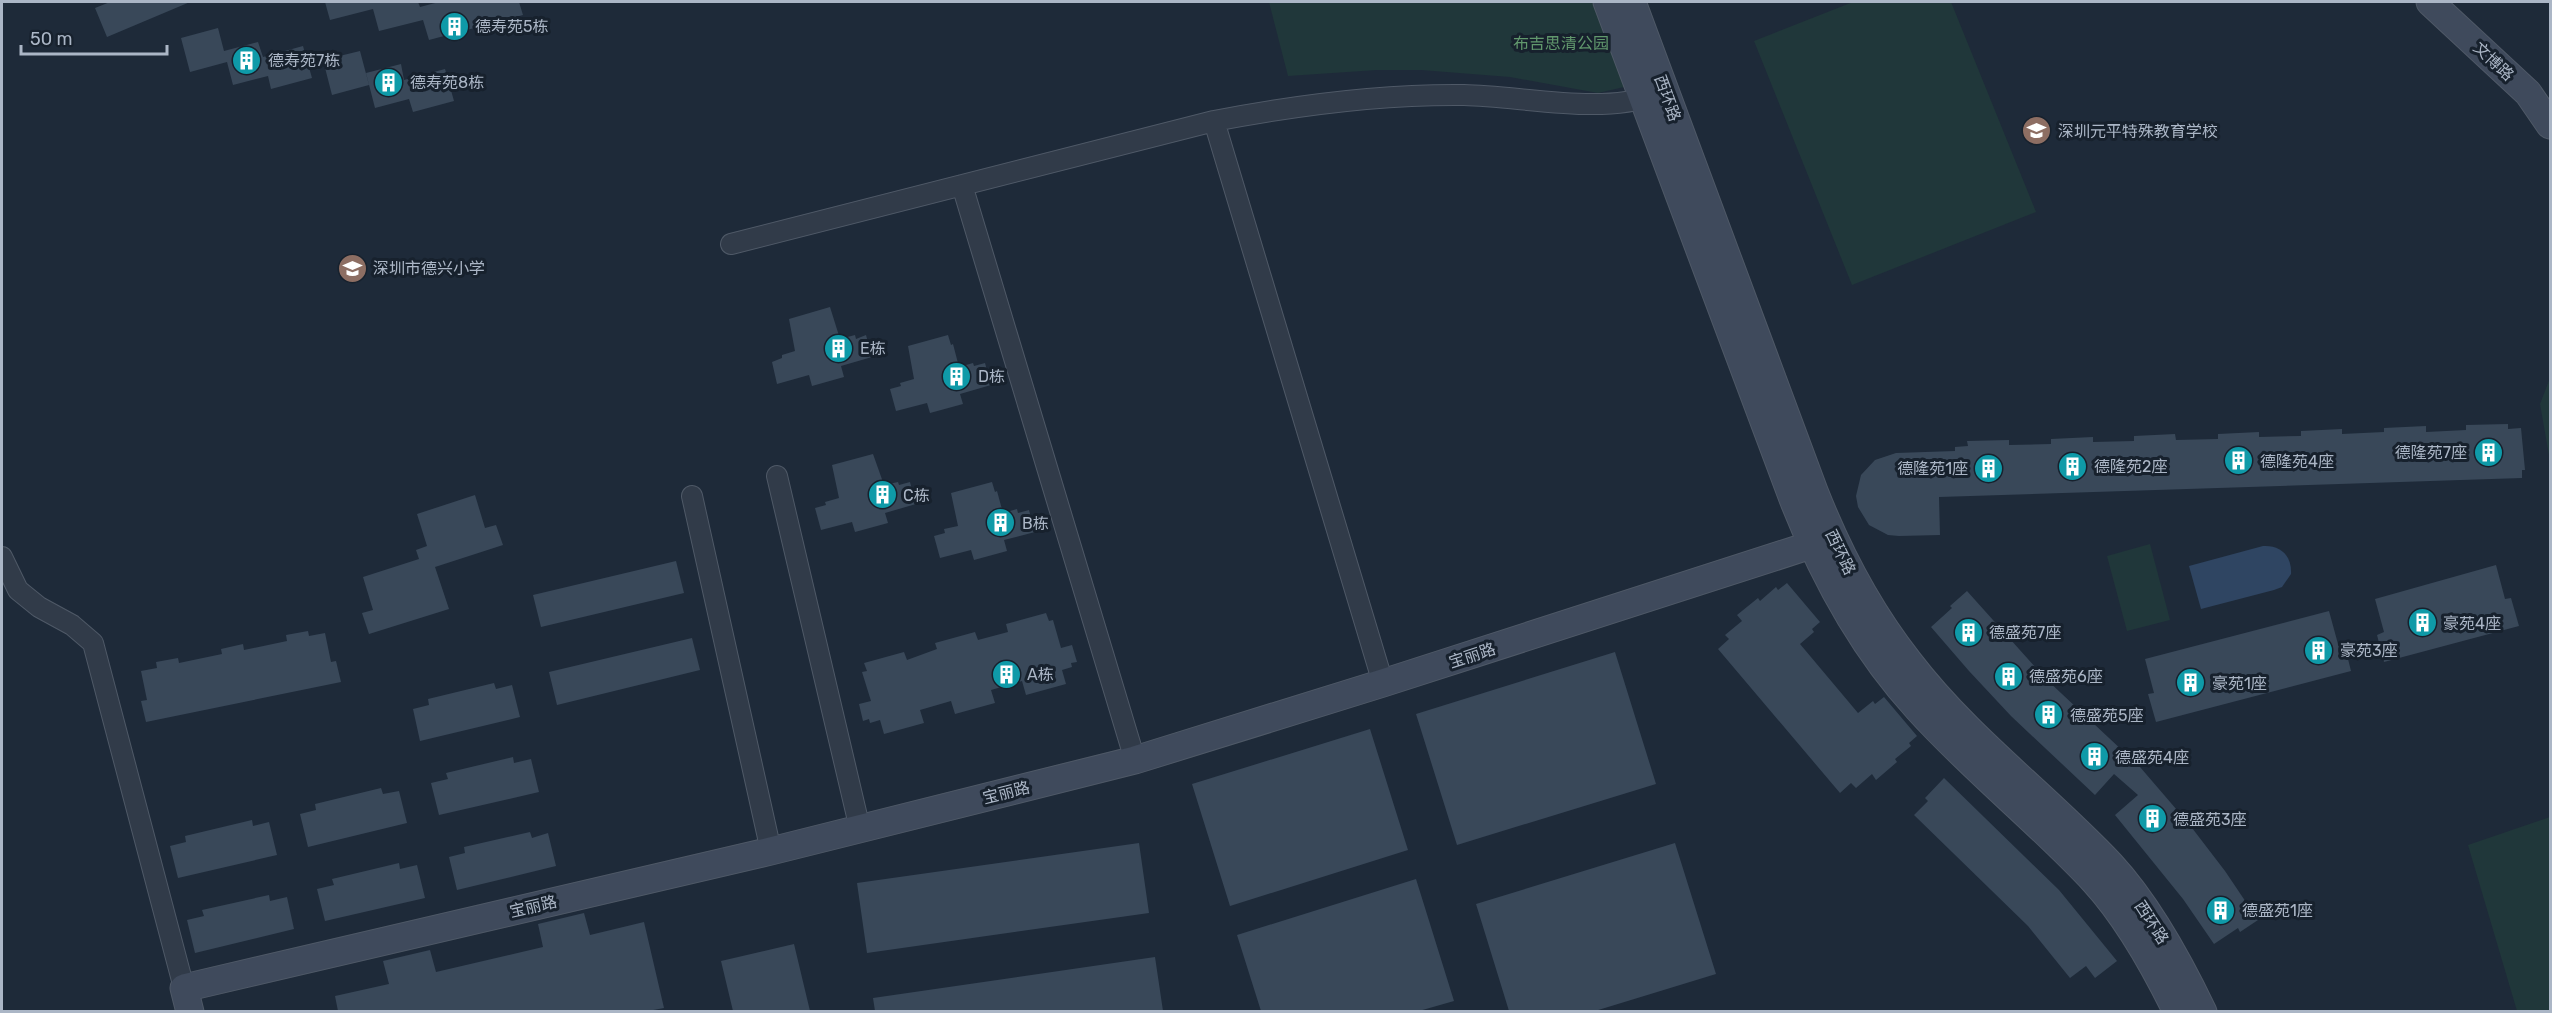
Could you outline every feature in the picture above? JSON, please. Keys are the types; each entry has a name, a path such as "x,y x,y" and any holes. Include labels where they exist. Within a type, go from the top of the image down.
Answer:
{"main road":[{"name":"西环路","path":"1607,2 1654,95 1824,545 1844,609 1890,676 1944,737 2095,882 2146,955 2177,1011"},
{"name":"西环路","path":"1632,2 1654,95"},
{"name":"文博路","path":"2430,2 2528,93 2550,125"},
{"name":"西环路","path":"1824,545 1934,692 1961,721 2113,867 2166,942 2203,1011"},
{"name":"宝丽路","path":"187,1000 771,850 1135,760 1824,545"}],"street":[{"path":"731,244 1214,121 1276,109 1401,96 1464,95 1590,105 1654,95"},
{"path":"1214,121 1383,683"},
{"path":"962,185 1135,760"},
{"path":"777,476 860,829"},
{"path":"692,496 771,850"},
{"path":"2,557 18,590 39,607 72,625 93,643 187,1000"}],"green space":[{"name":"布吉思清公园","path":"1269,2 1592,2 1624,87 1598,93 1510,77 1421,70 1377,70 1288,76"},
{"path":"1853,2 1951,2 2036,212 1852,285 1754,41"},
{"path":"2550,378 2550,461 2540,404"},
{"path":"2150,544 2170,620 2127,631 2107,556"},
{"path":"2550,817 2550,1011 2517,1011 2468,845"}],"water":[{"path":"2263,546 2275,547 2284,553 2290,562 2291,574 2282,587 2201,609 2189,566"}],"building":[{"path":"110,2 190,2 107,37 95,8"},
{"name":"德寿苑5栋","path":"325,2 418,2 420,7 439,2 519,2 523,15 429,40 423,20 379,31 373,9 330,20"},
{"name":"德寿苑7栋","path":"218,28 224,51 258,42 263,57 303,46 312,78 271,89 268,76 233,85 227,62 190,72 181,38"},
{"path":"360,51 369,85 332,95 323,60"},
{"name":"德寿苑8栋","path":"401,64 404,80 445,69 454,101 413,112 409,99 375,108 366,73"},
{"name":"E栋","path":"830,307 840,339 855,335 856,339 866,335 872,357 841,366 844,377 812,386 809,375 777,384 772,362 782,358 782,355 795,351 789,319"},
{"name":"D栋","path":"948,335 951,345 953,344 959,367 973,363 974,366 985,363 991,385 960,394 963,404 930,413 927,403 896,411 890,389 914,379 908,346"},
{"path":"2508,424 2508,429 2521,428 2525,470 2522,470 2522,478 1939,497 1940,535 1888,535 1869,525 1858,507 1856,496 1861,475 1875,460 1896,453 1955,451 1955,447 1968,446 1967,441 2009,440 2009,445 2051,444 2051,439 2093,437 2093,442 2134,441 2134,436 2175,434 2176,440 2218,439 2218,434 2259,432 2259,437 2301,436 2301,431 2342,429 2342,434 2384,432 2384,428 2426,426 2426,432 2466,430 2466,425"},
{"name":"C栋","path":"873,454 884,485 910,482 916,504 885,513 888,523 855,532 852,522 821,530 815,508 839,498 832,465"},
{"name":"B栋","path":"992,482 1003,513 1017,509 1018,513 1029,510 1035,532 1004,540 1007,551 974,560 971,550 940,558 934,536 945,533 944,529 958,526 951,493"},
{"path":"475,495 485,528 496,525 503,545 435,567 449,609 369,634 362,613 373,610 363,577 419,559 416,550 427,546 417,514"},
{"path":"676,561 684,593 541,627 533,595"},
{"path":"2496,565 2505,599 2511,598 2519,626 2384,662 2377,635 2384,632 2375,599"},
{"path":"1787,583 1820,622 1812,629 1814,632 1800,644 1858,713 1873,701 1875,704 1884,697 1917,736 1909,743 1911,746 1895,759 1897,762 1876,780 1872,774 1856,788 1851,783 1840,793 1718,649 1729,639 1725,635 1742,621 1737,615 1758,598 1760,601 1776,587 1778,590"},
{"path":"1967,591 2046,679 2140,767 2189,824 2225,871 2258,920 2240,932 2238,928 2214,944 2183,899 2115,815 2138,795 2114,774 2095,795 2011,716 1969,671 1931,627"},
{"path":"2329,611 2338,644 2344,643 2351,671 2156,722 2148,694 2154,693 2145,659"},
{"name":"A栋","path":"1046,613 1049,621 1053,620 1061,648 1072,645 1077,662 1071,663 1072,667 1062,670 1066,684 1026,695 1022,681 991,690 995,703 955,714 951,701 920,710 924,723 884,734 880,720 870,723 869,719 863,721 859,704 871,701 862,672 867,671 864,663 904,652 907,660 937,649 935,643 975,632 978,640 1008,632 1006,624"},
{"path":"308,631 309,636 325,633 331,662 336,661 341,682 146,722 141,701 147,700 141,671 157,668 156,662 178,658 179,663 222,654 221,649 243,644 244,650 287,641 286,635"},
{"path":"692,638 700,670 557,705 549,672"},
{"path":"1615,652 1656,784 1457,845 1416,714"},
{"path":"494,683 496,689 512,685 520,717 420,741 413,709 429,705 428,699"},
{"path":"1370,729 1408,850 1230,906 1192,784"},
{"path":"513,757 514,763 531,759 539,792 439,815 431,783 448,779 446,773"},
{"path":"1944,778 2059,890 2117,961 2095,978 2086,966 2070,978 2028,926 1914,815 1928,801 1925,798"},
{"path":"381,788 383,794 399,791 407,823 308,847 300,814 316,810 315,804"},
{"path":"252,820 253,826 269,822 277,855 178,878 170,846 186,842 185,836"},
{"path":"530,832 532,838 548,833 556,866 457,890 449,857 465,853 464,847"},
{"path":"1139,843 1149,913 867,953 857,883"},
{"path":"1675,843 1716,974 1595,1011 1509,1011 1476,904"},
{"path":"399,863 400,869 417,865 425,898 325,921 317,889 334,885 332,879"},
{"path":"1416,879 1454,1001 1419,1011 1261,1011 1237,935"},
{"path":"269,895 270,901 287,897 294,929 195,953 187,920 204,916 202,910"},
{"path":"584,913 590,935 644,922 664,1008 648,1011 338,1011 335,996 389,984 383,961 430,950 436,972 543,947 538,924"},
{"path":"794,944 810,1011 733,1011 721,961"},
{"path":"1155,957 1163,1011 875,1011 873,998"}],"place":[{"name":"德寿苑5栋","path":"454,26"},
{"name":"德寿苑7栋","path":"247,60"},
{"name":"德寿苑8栋","path":"389,82"},
{"name":"深圳元平特殊教育学校","path":"2037,131"},
{"name":"深圳市德兴小学","path":"352,268"},
{"name":"E栋","path":"839,348"},
{"name":"D栋","path":"957,376"},
{"name":"德隆苑7座","path":"2488,452"},
{"name":"德隆苑4座","path":"2239,461"},
{"name":"德隆苑2座","path":"2073,466"},
{"name":"德隆苑1座","path":"1989,468"},
{"name":"C栋","path":"882,495"},
{"name":"B栋","path":"1001,523"},
{"name":"豪苑4座","path":"2422,623"},
{"name":"德盛苑7座","path":"1968,632"},
{"name":"豪苑3座","path":"2319,650"},
{"name":"A栋","path":"1006,674"},
{"name":"德盛苑6座","path":"2008,676"},
{"name":"豪苑1座","path":"2191,683"},
{"name":"德盛苑5座","path":"2049,715"},
{"name":"德盛苑4座","path":"2094,757"},
{"name":"德盛苑3座","path":"2152,819"},
{"name":"德盛苑1座","path":"2221,910"}]}
